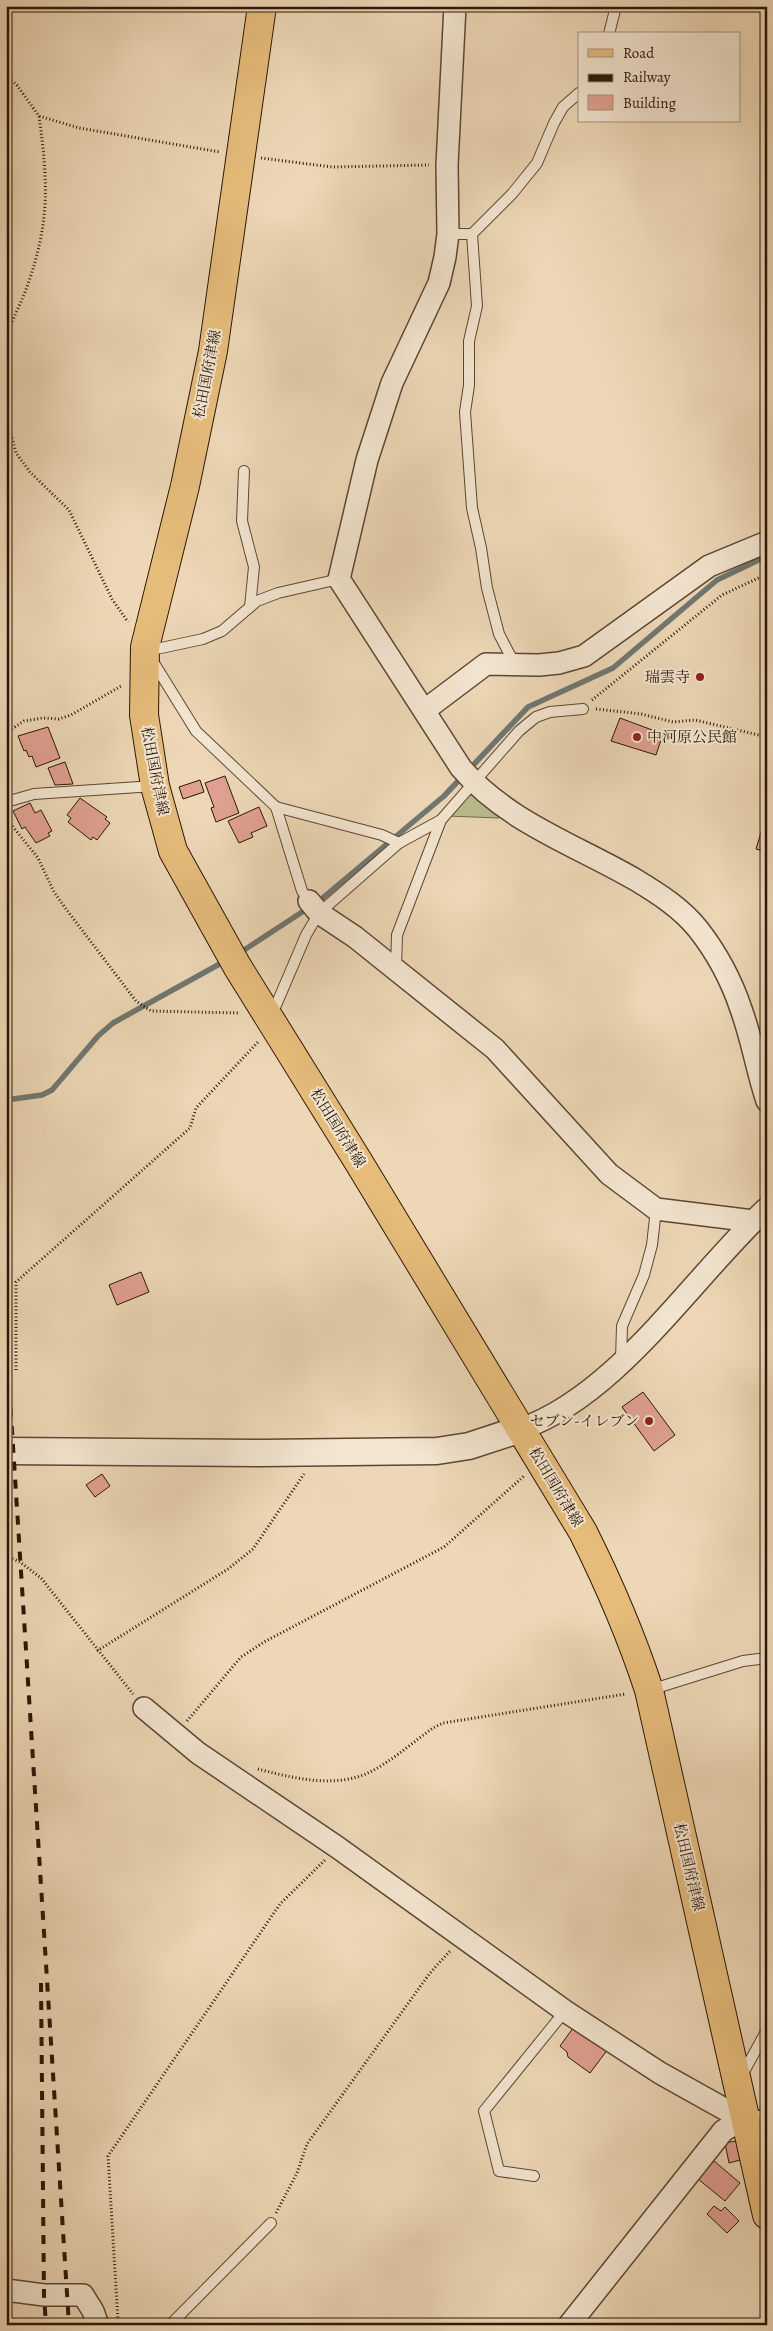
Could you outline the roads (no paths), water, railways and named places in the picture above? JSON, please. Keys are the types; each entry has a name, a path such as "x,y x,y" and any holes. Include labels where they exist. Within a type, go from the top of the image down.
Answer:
{"main road":[{"name":"松田国府津線","path":"262,6 243,155 213,351 185,486 145,657 144,715 155,786 173,851 233,958 583,1532 613,1592 649,1690 737,2083 757,2123 767,2215"}],"street":[{"path":"455,6 447,165 448,234 439,283 392,383 367,460 339,579 468,776 511,812 547,834 612,866 666,898 698,929 720,964 741,1009 767,1101"},
{"path":"425,710 486,664 559,663 584,656 709,566 767,542"},
{"path":"315,908 495,1049 609,1174 656,1209 760,1215"},
{"path":"6,1451 437,1452 469,1446 544,1421 583,1396 621,1363 760,1215"},
{"path":"144,1708 175,1735 337,1847 565,2011 660,2073 728,2111 757,2123"},
{"path":"569,2325 723,2131 730,2126 757,2123"},
{"path":"6,2290 44,2295 84,2295 98,2325"}],"lane":[{"path":"610,32 616,6"},
{"path":"448,234 472,234 512,194 538,163 554,123 563,107 578,94"},
{"path":"472,234 477,306 469,341 469,385 465,412 472,508 487,588 499,634 514,663"},
{"path":"244,471 241,492 242,521 254,567 250,607"},
{"path":"339,579 278,593 258,601 222,631 203,639 145,657 196,731 276,807 382,835 399,843"},
{"path":"396,970 397,935 441,820 468,776 536,717 550,712 582,709"},
{"path":"6,802 34,794 155,786"},
{"path":"276,807 302,891 315,908"},
{"path":"270,1019 315,908 399,843 441,820"},
{"path":"621,1363 622,1326 644,1275 652,1245 656,1209"},
{"path":"649,1690 743,1661 767,1658"},
{"path":"534,2176 499,2171 484,2111 565,2011"},
{"path":"737,2083 767,2030"},
{"path":"170,2325 271,2223"}],"waterway":[{"path":"238,954 319,901 444,796 528,707 613,668 717,580 767,556"},
{"path":"6,1100 42,1095 52,1090 98,1036 113,1023 225,961"}],"railway":[{"path":"6,1336 69,2325"},
{"path":"41,1983 44,2295 46,2325"}],"place":[{"name":"瑞雲寺","path":"700,677"},
{"name":"中河原公民館","path":"637,737"},
{"name":"セブン-イレブン","path":"649,1421"}]}
